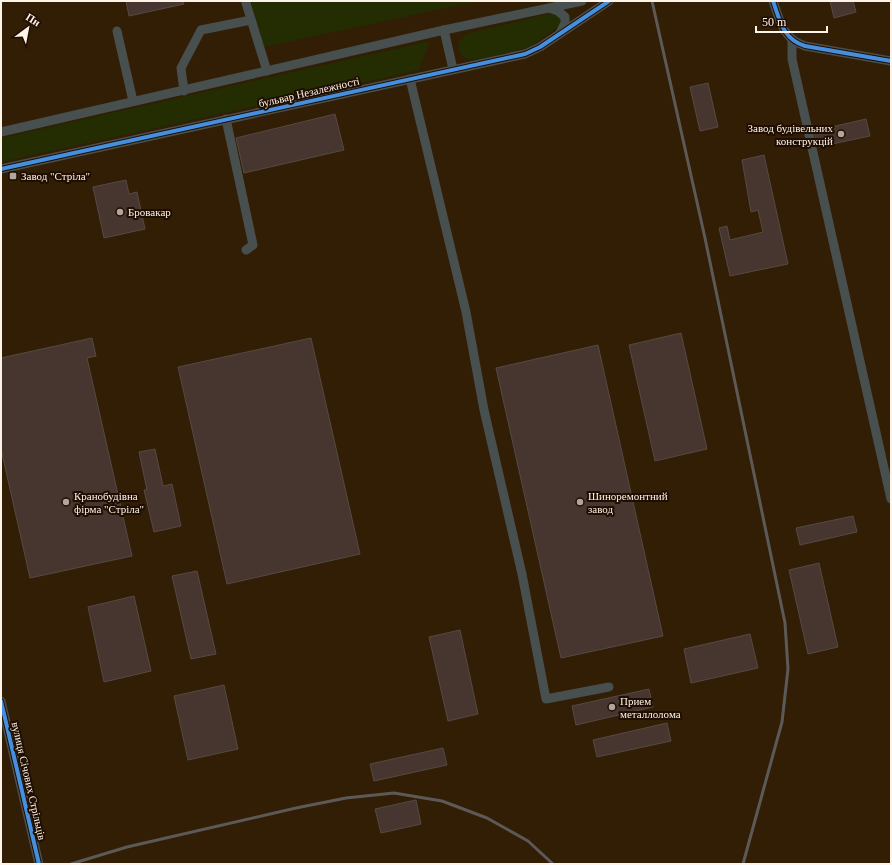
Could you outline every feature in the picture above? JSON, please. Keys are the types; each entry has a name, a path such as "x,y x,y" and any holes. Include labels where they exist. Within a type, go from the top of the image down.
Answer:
{"street":[{"path":"1,132 444,30 582,1"},
{"name":"бульвар Незалежності","path":"1,169 525,54 537,49 608,1"},
{"path":"773,1 780,24 792,40 805,46 891,61"},
{"path":"246,3 267,71"},
{"path":"549,8 558,11 565,18 565,23 559,34"},
{"path":"184,90 180,68 200,30 251,20"},
{"path":"444,30 453,69"},
{"path":"117,31 133,102"},
{"path":"792,40 792,59 891,499"},
{"path":"410,79 466,312 484,410 522,574 546,699 609,688"},
{"path":"226,119 253,245 246,250"},
{"name":"вулиця Січових Стрільців","path":"1,702 38,864"}],"shaded area":[{"path":"1,1 891,1 891,864 1,864"}],"green space":[{"path":"478,1 264,47 251,2"},
{"path":"554,13 558,15 561,20 560,24 546,36 530,46 500,55 475,59 464,57 460,53 458,47 459,41 469,33"},
{"path":"430,41 419,70 1,162 1,138"}],"building":[{"path":"126,1 183,1 184,4 129,16"},
{"path":"830,1 853,1 856,12 834,18"},
{"path":"708,83 718,127 700,131 690,87"},
{"path":"335,114 344,150 244,173 236,138"},
{"name":"Завод будівельних конструкцій","path":"866,119 870,136 818,147 814,131"},
{"path":"764,155 788,264 730,276 719,228 727,226 730,240 763,232 758,210 751,212 742,160"},
{"name":"Бровакар","path":"126,180 129,194 137,192 145,229 104,238 93,187"},
{"path":"681,333 707,449 655,461 629,345"},
{"name":"Кранобудівна фірма \"Стріла\"","path":"92,338 96,356 87,358 132,556 30,578 1,449 1,358"},
{"path":"311,338 360,554 227,584 178,367"},
{"name":"Шиноремонтний завод","path":"598,345 663,636 561,658 496,368"},
{"path":"155,449 163,486 172,484 181,526 154,532 144,490 147,490 139,452"},
{"path":"853,516 857,532 800,545 796,528"},
{"path":"819,563 838,647 808,654 789,570"},
{"path":"197,571 216,654 191,659 172,576"},
{"path":"134,596 151,671 104,682 88,607"},
{"path":"460,630 478,714 448,721 429,637"},
{"path":"750,634 758,668 691,683 684,649"},
{"path":"224,685 238,749 188,760 174,696"},
{"name":"Прием металлолома","path":"649,689 653,707 576,725 572,706"},
{"path":"667,723 671,741 597,757 593,740"},
{"path":"443,748 447,765 374,781 370,764"},
{"path":"416,800 421,824 381,833 375,809"}],"railway":[{"path":"652,1 705,238 785,623 788,669 782,722 743,864"},
{"path":"71,864 127,847 296,808 346,798 394,793 442,801 487,818 528,841 553,864"}],"cycle path":[{"path":"1,169 525,54 540,47 609,1"},
{"path":"773,1 783,28 787,34 798,43 805,46 891,61"},
{"path":"1,701 39,864"}],"place":[{"name":"Завод будівельних конструкцій","path":"841,134"},
{"name":"Завод \"Стріла\"","path":"13,176"},
{"name":"Бровакар","path":"120,212"},
{"name":"Кранобудівна фірма \"Стріла\"","path":"66,502"},
{"name":"Шиноремонтний завод","path":"580,502"},
{"name":"Прием металлолома","path":"612,707"}]}
